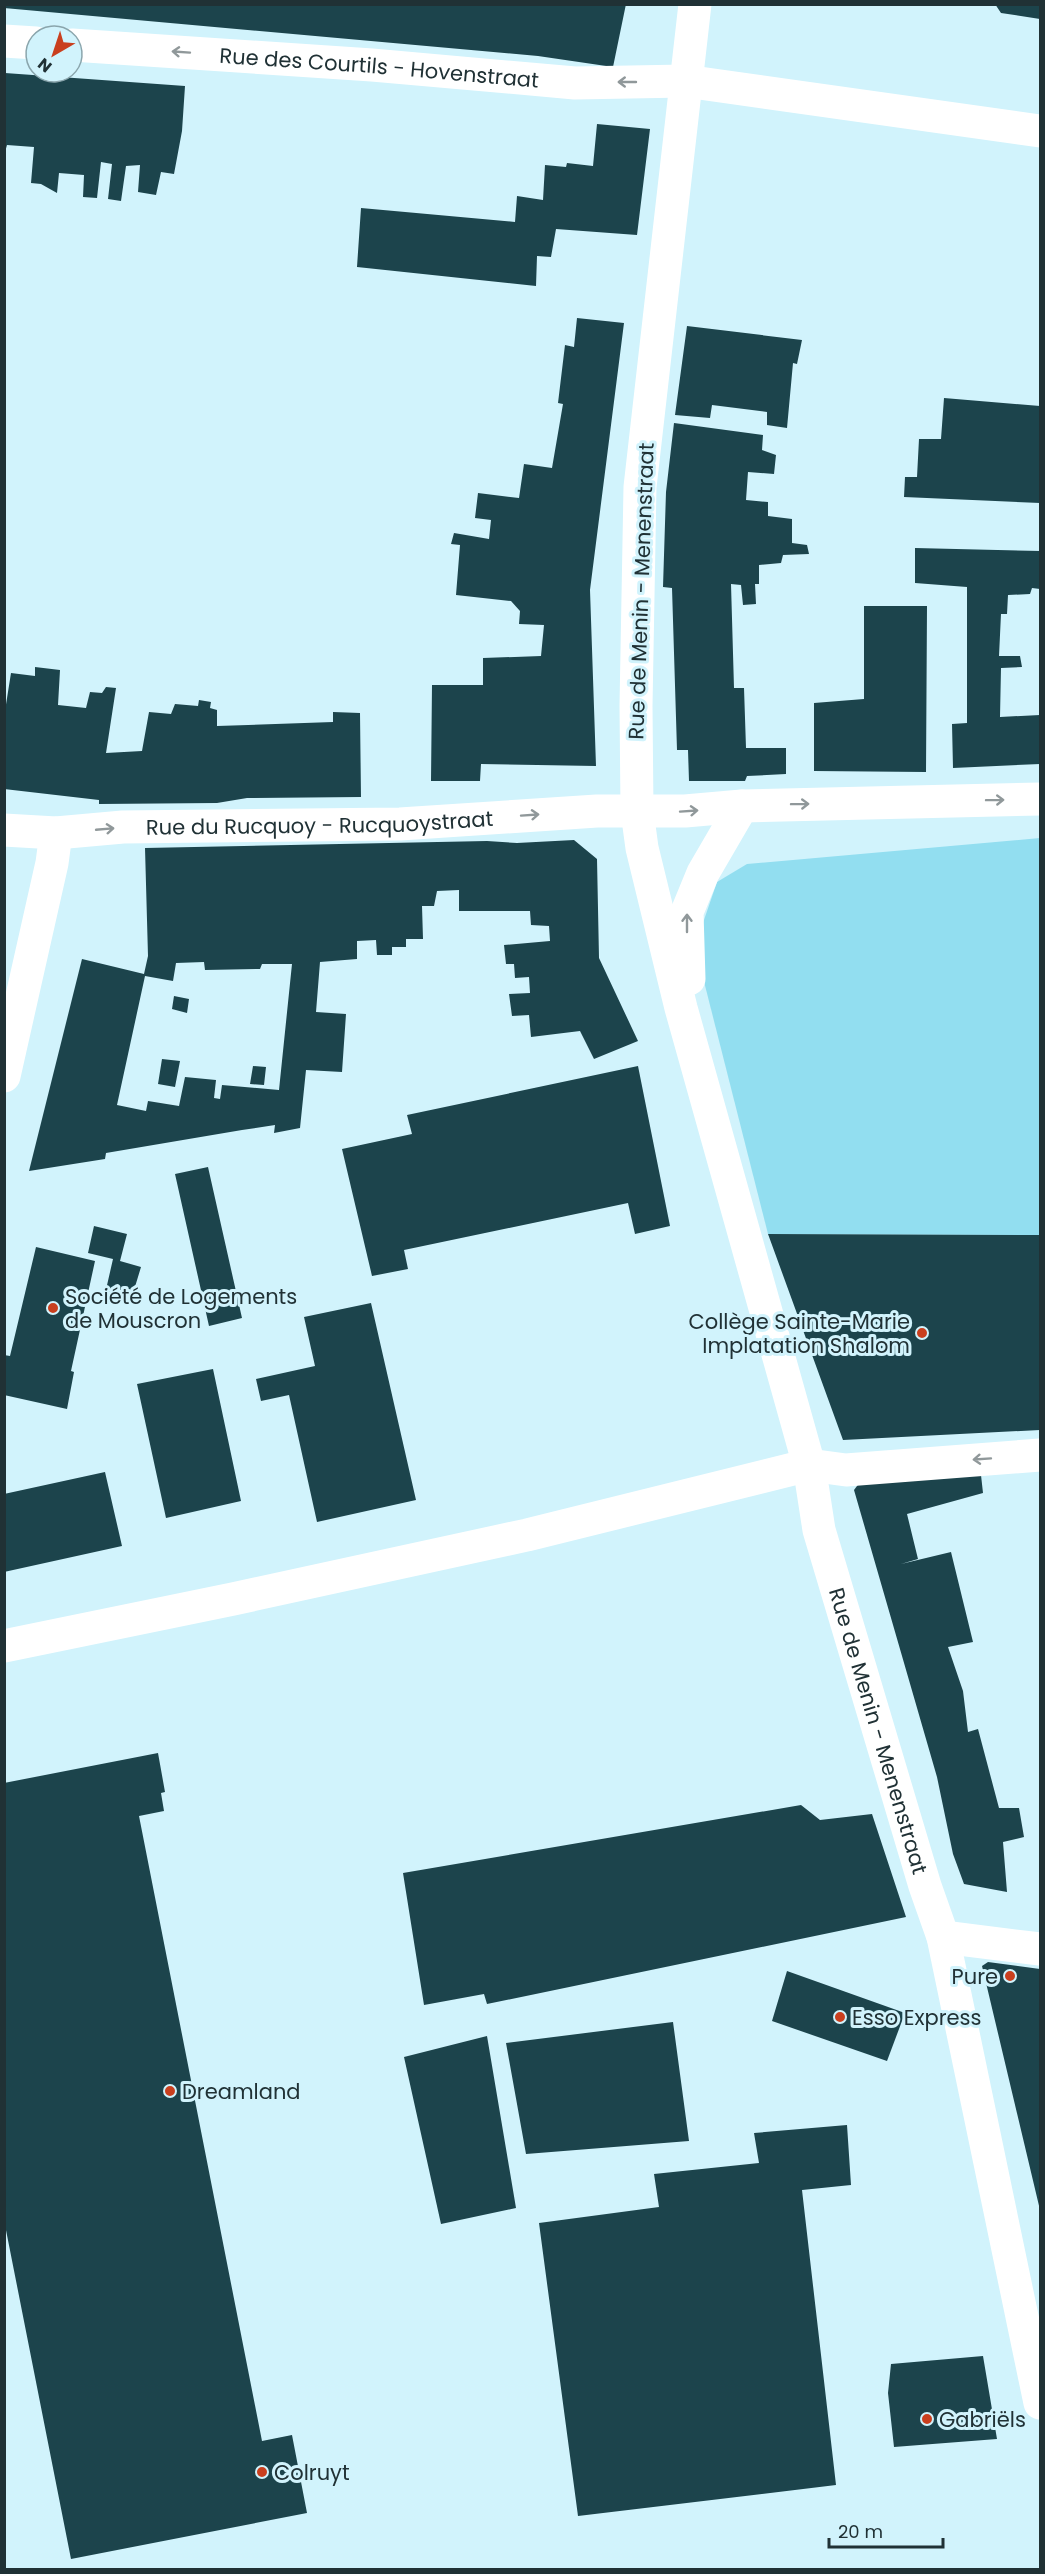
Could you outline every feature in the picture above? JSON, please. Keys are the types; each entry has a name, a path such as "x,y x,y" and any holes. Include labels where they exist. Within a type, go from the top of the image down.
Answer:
{"street":[{"name":"Rue de Menin - Menenstraat","path":"695,4 640,488 636,706 637,811 642,848 681,1008 699,1064 809,1465 819,1530 925,1886 943,1936 1041,2403"},
{"path":"4,40 24,42"},
{"name":"Rue des Courtils - Hovenstraat","path":"84,46 372,65 575,83 685,81 1041,131"},
{"name":"Rue du Rucquoy - Rucquoystraat","path":"4,830 56,833 123,827 400,824 597,811 685,811 742,806 1041,799"},
{"name":"Rue de Menin - Menenstraat","path":"699,1064 687,960 687,912 704,873 742,806"},
{"path":"4,1076 56,833"},
{"path":"4,1646 516,1537 809,1465 846,1470 1041,1455"},
{"path":"943,1936 1041,1948"}],"shaded area":[{"path":"1040,838 1040,1235 768,1234 695,946 717,882 747,864"}],"building":[{"path":"4,4 626,4 613,67 538,56 4,8"},
{"path":"995,4 1040,4 1040,19 1001,13"},
{"path":"5,73 24,74 24,84 84,84 84,79 185,86 182,131 174,174 161,172 156,195 138,192 140,165 126,166 121,201 108,199 112,164 101,162 97,198 83,197 84,175 59,173 57,193 41,184 31,183 34,147 7,145 5,152"},
{"path":"597,124 650,129 637,235 556,229 551,257 537,256 536,286 357,267 361,208 515,222 517,196 543,200 545,165 566,167 567,163 593,166"},
{"path":"577,318 624,323 590,590 596,766 481,764 480,781 431,781 432,685 483,685 483,658 541,656 544,625 519,624 520,611 511,601 456,595 460,545 451,544 454,533 489,539 491,520 475,518 478,493 519,498 524,464 552,468 563,404 558,403 565,345 574,347"},
{"path":"687,326 802,340 797,364 793,363 787,428 767,425 767,412 712,405 710,418 675,415"},
{"path":"944,398 1040,406 1040,503 904,497 905,477 917,477 919,439 941,439"},
{"path":"674,423 763,435 762,450 776,455 774,474 748,472 746,500 768,502 768,516 792,519 792,543 807,545 809,554 783,555 781,563 759,565 759,584 755,584 756,604 743,605 741,585 731,584 734,688 744,688 746,748 786,748 786,774 747,776 745,781 689,781 688,750 677,750 672,588 663,587 666,492"},
{"path":"915,548 1040,551 1040,589 1032,588 1030,594 1008,595 1007,614 1001,614 999,656 1020,656 1022,667 1001,668 1000,717 1040,715 1040,764 953,768 952,724 967,723 967,587 915,583"},
{"path":"864,606 927,606 926,772 814,771 814,703 864,699"},
{"path":"35,667 60,670 58,705 86,708 90,692 102,693 106,687 116,688 106,753 142,751 149,712 171,714 175,704 198,706 199,700 211,702 210,708 217,710 217,726 333,722 333,712 360,713 361,797 247,798 217,803 99,804 99,800 4,789 4,717 11,673 35,676"},
{"path":"574,840 597,859 599,958 638,1041 594,1059 580,1031 531,1037 529,1015 512,1016 509,994 530,993 529,977 515,978 514,964 506,964 504,945 550,941 549,926 531,925 530,911 459,911 459,890 437,891 434,906 422,906 423,939 406,939 406,947 392,947 392,955 377,955 376,940 357,941 357,959 320,962 316,1012 346,1014 342,1072 306,1070 300,1128 274,1133 275,1125 242,1130 106,1153 105,1159 29,1171 82,959 144,974 148,956 145,848 487,841 517,843","holes":["204,962 205,970 260,969 262,964 292,964 279,1090 222,1085 220,1099 214,1098 216,1080 185,1077 179,1106 148,1101 146,1111 117,1105 145,976 173,981 176,963"]},
{"path":"174,996 189,999 187,1013 172,1009"},
{"path":"162,1059 180,1061 175,1087 158,1084"},
{"path":"253,1066 266,1067 264,1085 250,1084"},
{"path":"638,1066 670,1226 635,1234 628,1203 404,1250 408,1269 372,1276 342,1149 412,1134 407,1115"},
{"path":"208,1167 242,1318 209,1326 175,1174"},
{"path":"94,1226 127,1234 120,1261 141,1267 131,1300 105,1294 113,1259 88,1253"},
{"name":"Collège Sainte-Marie Implatation Shalom","path":"768,1234 1040,1235 1040,1430 843,1440"},
{"name":"Société de Logements de Mouscron","path":"36,1247 95,1261 71,1371 74,1372 67,1409 4,1395 4,1355 10,1356"},
{"path":"371,1303 416,1500 317,1522 289,1395 261,1401 256,1379 315,1366 304,1317"},
{"path":"213,1369 241,1501 166,1518 137,1384"},
{"path":"105,1472 122,1546 4,1572 4,1494"},
{"path":"981,1475 983,1493 907,1514 918,1559 901,1564 951,1552 973,1642 948,1647 963,1691 968,1732 978,1729 999,1808 1019,1808 1024,1837 1003,1842 1007,1892 964,1884 953,1854 937,1777 854,1490 860,1482"},
{"path":"158,1753 165,1792 161,1793 164,1811 139,1816 262,2441 292,2435 307,2513 71,2559 4,2220 4,1783"},
{"path":"801,1805 820,1820 872,1814 906,1917 487,2004 484,1994 424,2005 403,1873"},
{"path":"988,1962 1040,1969 1040,2210 982,1966"},
{"path":"787,1971 905,2013 887,2061 772,2021"},
{"path":"673,2022 689,2141 526,2154 506,2043"},
{"path":"487,2036 516,2208 441,2224 404,2057"},
{"path":"847,2125 851,2185 802,2190 836,2485 578,2516 539,2223 659,2207 654,2174 759,2163 754,2133"},
{"path":"983,2356 997,2439 894,2447 888,2393 891,2364"}],"place":[{"name":"Société de Logements de Mouscron","path":"53,1308"},
{"name":"Collège Sainte-Marie Implatation Shalom","path":"922,1333"},
{"name":"Pure","path":"1010,1976"},
{"name":"Esso Express","path":"840,2017"},
{"name":"Dreamland","path":"170,2091"},
{"name":"Gabriëls","path":"927,2419"},
{"name":"Colruyt","path":"262,2472"}]}
